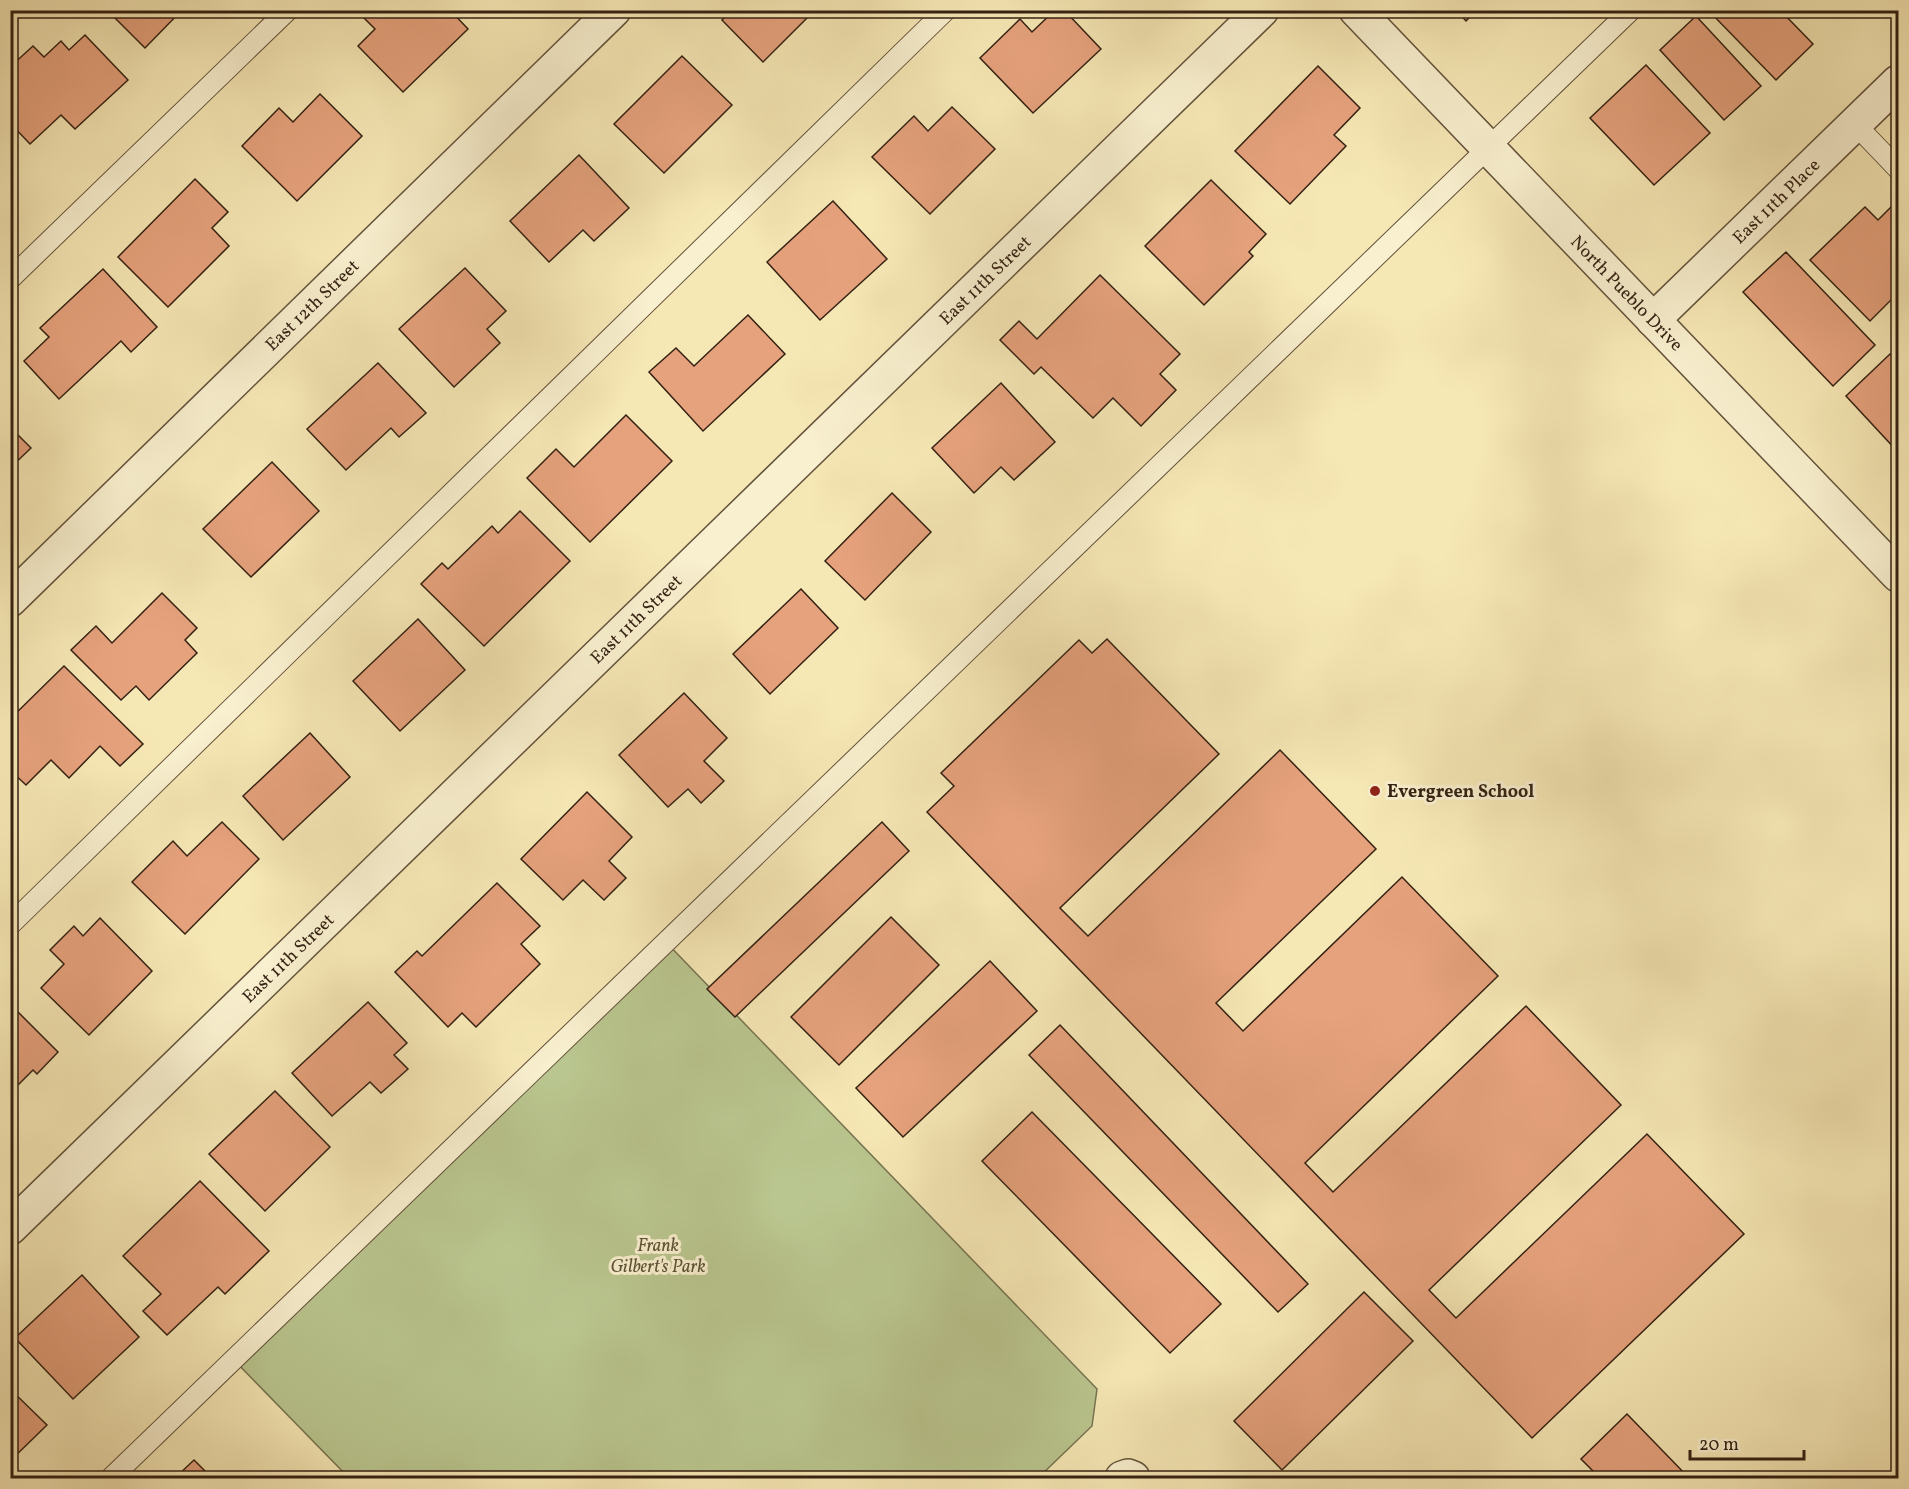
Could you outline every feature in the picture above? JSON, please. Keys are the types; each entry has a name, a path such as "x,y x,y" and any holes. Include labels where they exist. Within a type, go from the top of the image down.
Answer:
{"street":[{"name":"East 12th Street","path":"10,600 614,10"},
{"name":"East 11th Street","path":"10,1228 1262,10"},
{"name":"North Pueblo Drive","path":"1356,10 1899,575"},
{"name":"East 11th Place","path":"1653,320 1899,82"}],"lane":[{"path":"10,279 288,10"},
{"path":"10,925 946,10"},
{"path":"111,1479 1631,10"},
{"path":"1855,124 1899,170"}],"green space":[{"name":"Frank Gilbert's Park","path":"662,938 1097,1389 1092,1426 1038,1478 349,1478 232,1358"}],"building":[{"path":"107,10 182,10 145,48"},
{"path":"368,10 450,10 468,29 403,92 358,46 375,29 362,16"},
{"path":"732,10 815,10 763,62 722,20"},
{"path":"1055,10 1064,10 1101,49 1033,113 980,58 1020,19 1032,32"},
{"path":"1456,10 1477,10 1466,21"},
{"path":"1708,10 1780,10 1813,44 1776,80"},
{"path":"1696,16 1761,86 1724,120 1660,50"},
{"path":"85,35 128,80 75,129 61,115 30,144 10,123 10,67 33,46 44,57 61,41 69,50"},
{"path":"682,56 732,105 664,173 614,124"},
{"path":"1646,65 1710,133 1654,185 1590,118"},
{"path":"1318,66 1360,108 1334,135 1346,146 1290,204 1235,151"},
{"path":"320,94 362,136 297,201 242,146 279,108 293,122"},
{"path":"952,107 995,149 930,214 872,157 914,116 928,131"},
{"path":"579,155 629,208 594,241 583,230 549,262 510,221"},
{"path":"195,179 228,212 212,228 229,246 168,307 118,257"},
{"path":"1211,180 1266,234 1249,252 1253,256 1204,305 1145,246"},
{"path":"1898,200 1898,293 1870,321 1810,260 1865,207 1878,220"},
{"path":"833,201 887,259 820,320 767,262"},
{"path":"1786,252 1875,345 1833,386 1743,292"},
{"path":"465,268 506,311 487,329 500,343 454,387 399,329"},
{"path":"103,269 157,327 131,352 121,341 59,399 24,361 49,337 40,328"},
{"path":"1100,275 1180,354 1160,374 1176,390 1141,426 1113,398 1093,418 1041,367 1034,374 1000,340 1019,321 1037,339"},
{"path":"748,315 785,354 703,431 649,372 676,348 694,366"},
{"path":"1890,354 1898,363 1898,452 1846,396"},
{"path":"378,363 426,413 399,437 391,428 346,470 307,429"},
{"path":"1001,383 1055,442 1014,480 1001,467 974,493 932,448"},
{"path":"626,415 672,461 590,542 527,478 556,449 574,467"},
{"path":"10,427 31,448 10,468"},
{"path":"272,462 319,511 251,577 203,529"},
{"path":"892,493 931,532 865,600 825,561"},
{"path":"520,511 570,561 484,646 421,584 442,563 448,569 492,526 498,533"},
{"path":"801,589 838,628 770,694 733,654"},
{"path":"162,593 197,628 185,640 197,653 149,700 136,686 121,700 71,650 96,626 112,643"},
{"path":"418,619 465,670 400,731 353,681"},
{"path":"1107,639 1219,754 1060,908 1088,936 1280,750 1376,849 1216,1003 1243,1031 1402,877 1498,976 1305,1163 1333,1192 1526,1006 1621,1105 1429,1290 1456,1318 1647,1134 1744,1234 1532,1438 927,812 954,786 941,773 1079,640 1092,653"},
{"path":"64,666 143,744 120,766 100,746 69,778 51,760 26,785 10,770 10,719"},
{"path":"684,693 727,738 704,761 724,781 701,803 688,789 668,807 619,755"},
{"path":"310,733 350,777 283,840 243,796"},
{"path":"587,792 632,837 609,861 626,878 604,900 583,880 563,900 521,859"},
{"path":"222,822 259,859 185,934 132,882 173,841 187,856"},
{"path":"882,822 909,851 735,1017 707,989"},
{"path":"497,883 540,926 521,944 540,964 476,1027 462,1013 448,1027 395,972 417,951 422,956"},
{"path":"891,917 939,965 839,1065 791,1017"},
{"path":"100,918 152,971 89,1035 41,988 64,964 50,950 74,926 83,936"},
{"path":"990,961 1037,1011 903,1137 856,1088"},
{"path":"368,1002 407,1043 394,1055 408,1069 381,1093 370,1082 332,1116 292,1073"},
{"path":"10,1004 58,1052 37,1074 33,1070 10,1093"},
{"path":"1060,1025 1308,1284 1278,1312 1029,1055"},
{"path":"275,1091 330,1147 265,1211 209,1154"},
{"path":"1032,1112 1221,1304 1170,1353 982,1161"},
{"path":"200,1181 269,1251 225,1294 218,1287 167,1335 143,1311 161,1294 123,1256"},
{"path":"82,1275 139,1337 73,1399 15,1338"},
{"path":"1364,1292 1413,1341 1282,1470 1234,1421"},
{"path":"10,1389 47,1425 10,1461"},
{"path":"1627,1414 1689,1478 1600,1478 1581,1459"},
{"path":"194,1460 212,1478 175,1478"}],"place":[{"name":"Evergreen School","path":"1375,791"}]}
